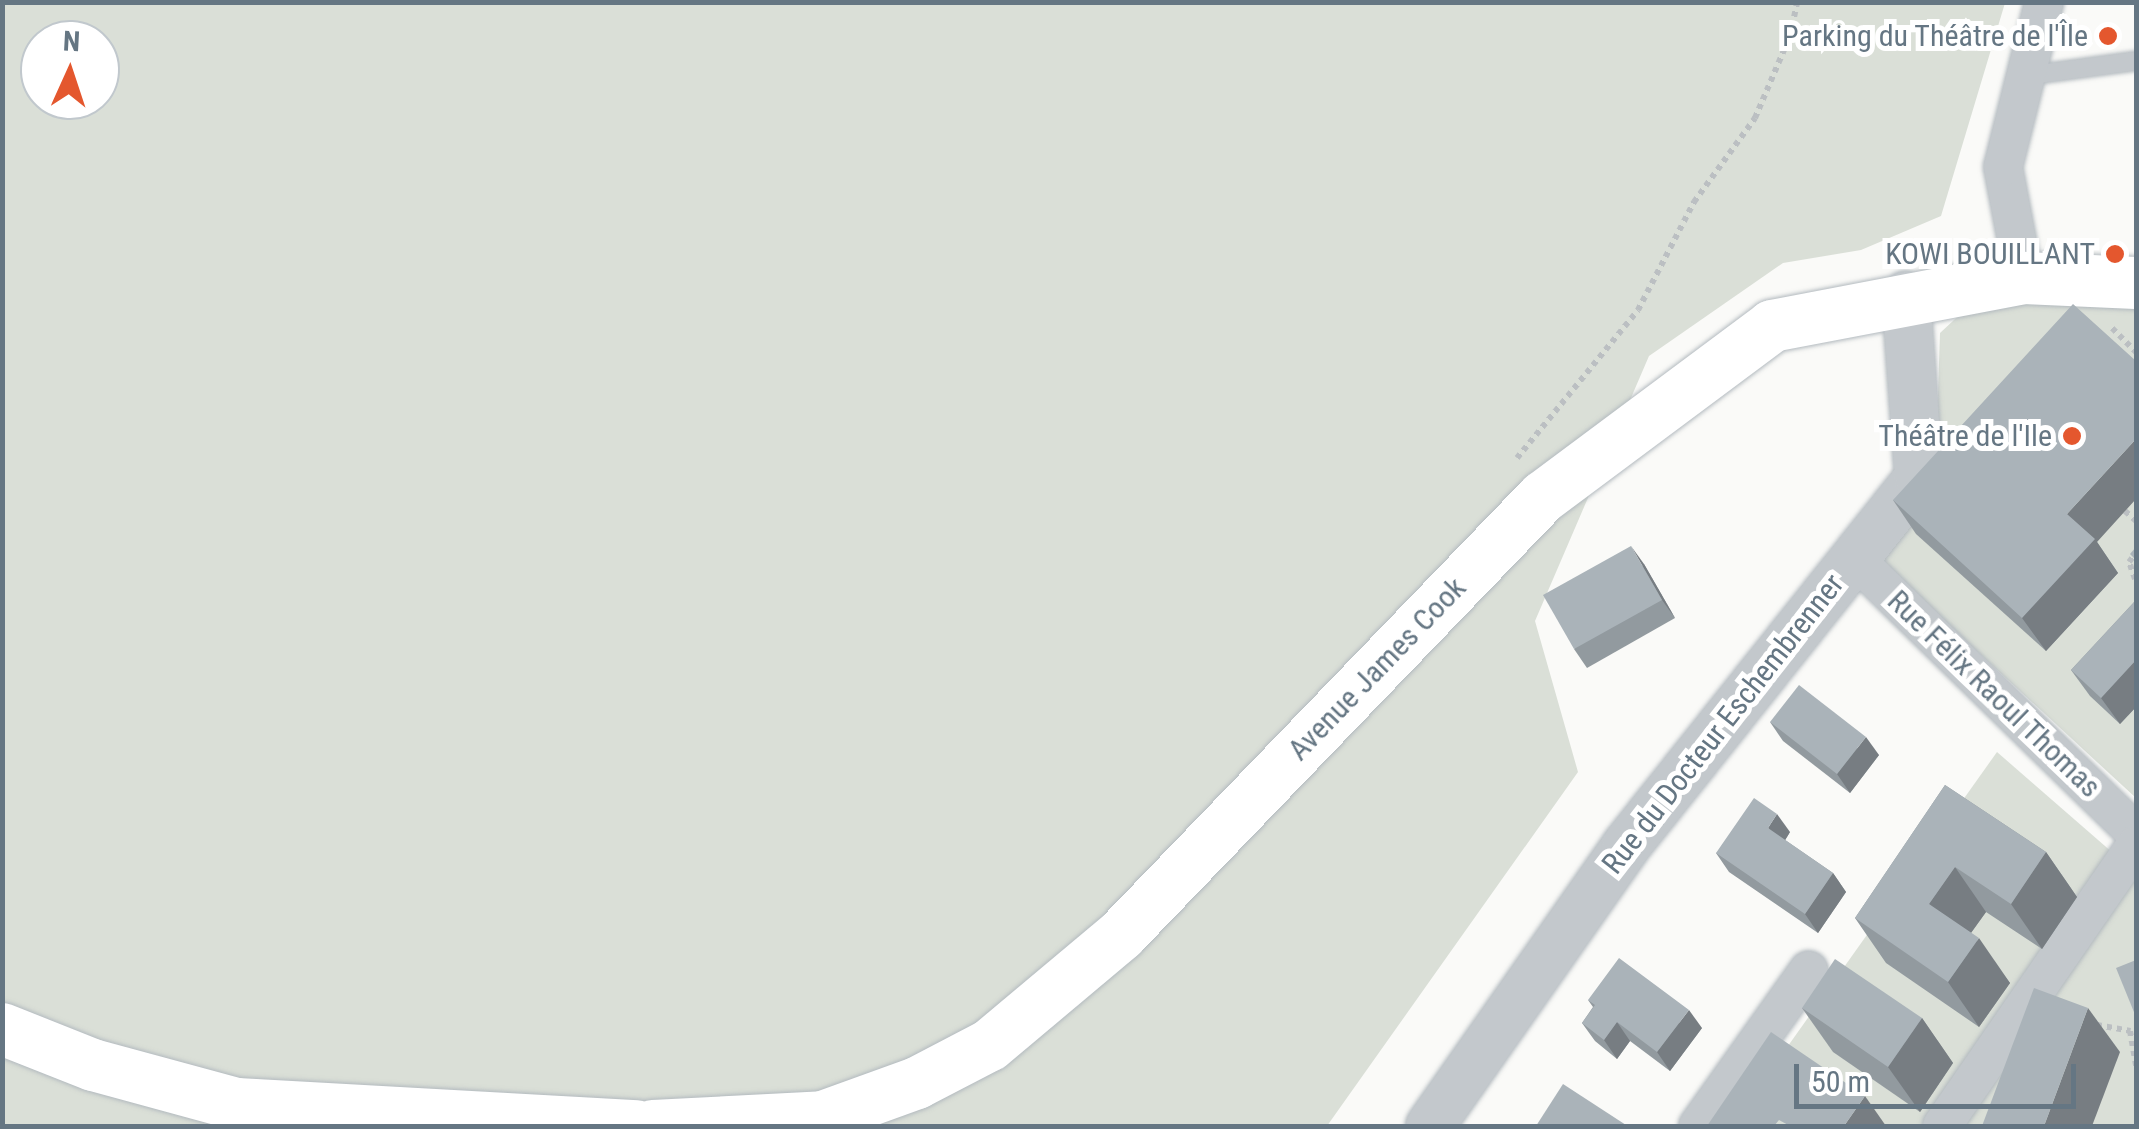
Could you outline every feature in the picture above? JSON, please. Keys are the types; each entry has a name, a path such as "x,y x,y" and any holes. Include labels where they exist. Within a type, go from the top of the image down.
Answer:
{"main road":[{"name":"Avenue James Cook","path":"652,1126 823,1117 916,1083 990,1045 1121,935 1543,497 1772,326 1906,296 2024,278 2136,283"},
{"path":"2,1029 93,1066 237,1104 636,1126"}],"street":[{"path":"2024,278 2004,167 2044,2"},
{"name":"Rue du Docteur Eschembrenner","path":"1430,1126 1626,846 1852,556 1919,478 1906,296"},
{"name":"Rue Félix Raoul Thomas","path":"1852,556 2136,832"},
{"path":"1942,1126 2136,844"},
{"path":"1698,1126 1809,970"}],"lane":[{"path":"2024,76 2136,61"}],"path":[{"path":"1512,464 1638,310 1694,202 1755,118 1790,36 1797,2"},
{"path":"2125,510 2136,520"},
{"path":"2135,580 2129,562 2136,553"},
{"path":"2022,1010 2130,1031 2136,1065"}],"shaded area":[{"path":"2,3 2005,3 1941,216 1861,250 1783,263 1649,356 1535,621 1578,772 1327,1126 3,1126"},
{"path":"2136,298 2136,798 1879,561 1935,485 1940,333 1968,307"},
{"path":"1997,752 2136,873 2136,1126 1731,1126"}],"building":[{"name":"Théâtre de l'Ile","path":"2073,304 2136,361 2136,439 2067,514 2095,539 2022,618 1893,500"},
{"path":"1631,546 1662,600 1574,649 1543,595"},
{"path":"2136,600 2136,660 2101,698 2071,670"},
{"path":"1799,685 1866,737 1837,774 1770,722"},
{"path":"1945,785 2046,852 2011,904 1955,867 1929,904 1979,938 1948,982 1855,918"},
{"path":"1754,798 1777,814 1768,828 1833,873 1805,914 1716,853"},
{"path":"1619,958 1689,1010 1657,1052 1617,1022 1604,1040 1582,1023 1595,1005 1588,1000"},
{"path":"1835,959 1922,1018 1888,1067 1802,1008"},
{"path":"2136,960 2136,1017 2116,968"},
{"path":"2034,988 2088,1008 2044,1126 1982,1126"},
{"path":"1771,1032 1865,1096 1844,1126 1790,1126 1779,1120 1774,1126 1707,1126"},
{"path":"1563,1084 1626,1125 1626,1126 1536,1126"}],"place":[{"name":"Parking du Théâtre de l'Île","path":"2108,36"},
{"name":"KOWI BOUILLANT","path":"2115,254"},
{"name":"Théâtre de l'Ile","path":"2072,436"}]}
